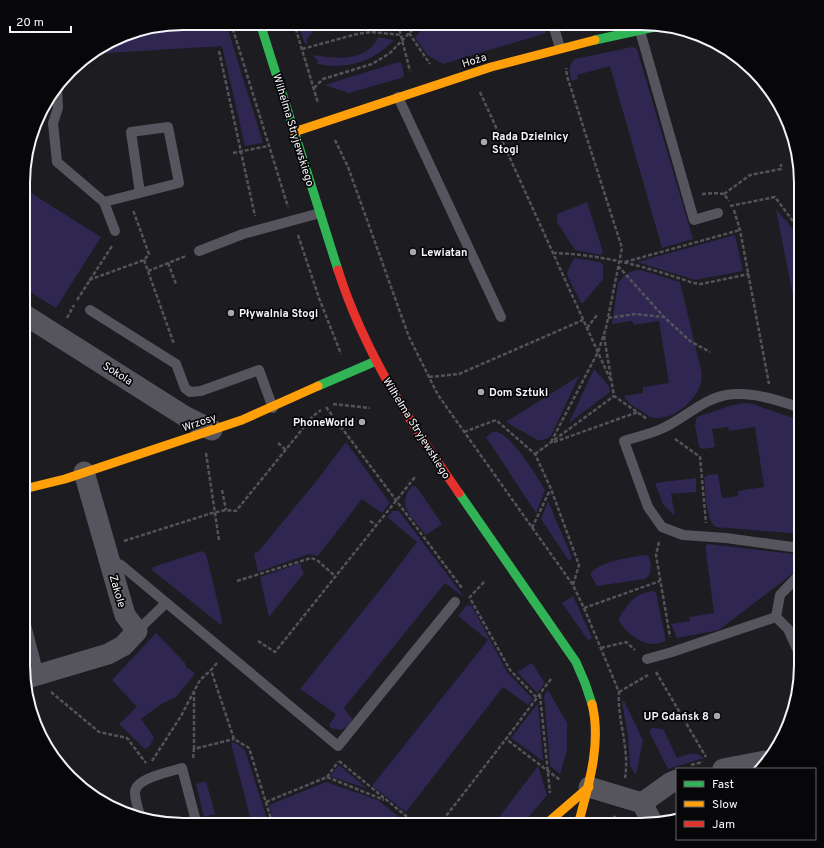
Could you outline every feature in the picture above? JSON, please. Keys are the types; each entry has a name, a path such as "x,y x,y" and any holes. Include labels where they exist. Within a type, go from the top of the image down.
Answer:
{"street":[{"name":"Wilhelma Stryjewskiego","path":"262,30 342,282 376,361 394,395 420,437 576,662 588,690 596,735 589,787 580,818"},
{"name":"Hoża","path":"294,132 491,67 560,48 644,30"},
{"name":"Sokola","path":"30,318 186,417 208,438"},
{"name":"Wrzosy","path":"30,487 208,438 376,361"},
{"name":"Zakole","path":"84,472 125,615 137,631"},
{"path":"31,677 108,654 123,646 137,631"},
{"path":"716,765 759,761"},
{"path":"642,803 676,780"},
{"path":"554,818 589,787 642,803 650,818"}],"lane":[{"path":"555,30 560,48"},
{"path":"640,31 694,220 718,212"},
{"path":"57,96 58,108 53,123 57,162 104,202 115,231"},
{"path":"398,97 501,317"},
{"path":"104,202 127,196 140,193 179,183 168,127 131,132 140,193"},
{"path":"199,251 243,234 320,213"},
{"path":"90,310 176,364 185,388 190,392 201,391 259,370 273,408"},
{"path":"794,406 752,395 726,395 703,403 661,429 624,441 648,507 662,527 682,535 794,547"},
{"path":"107,553 338,746 455,602"},
{"path":"776,617 780,595 794,580"},
{"path":"137,631 166,603"},
{"path":"647,658 672,652 776,617"},
{"path":"776,617 788,629 794,642"},
{"path":"139,812 135,792 137,786 144,780 182,768 196,818"}],"path":[{"path":"232,30 293,221 319,298 343,360"},
{"path":"296,30 326,121 348,167 409,337 438,395 573,585 619,692 618,702 624,736 626,768 621,797 614,818"},
{"path":"400,30 410,69"},
{"path":"314,88 324,79 372,64 390,53 412,30"},
{"path":"302,49 357,34 372,32 401,35"},
{"path":"409,33 431,65"},
{"path":"219,51 258,230"},
{"path":"551,442 598,352 608,318 622,248 565,66"},
{"path":"477,86 611,381"},
{"path":"233,153 268,146"},
{"path":"724,194 750,175 781,169 781,164"},
{"path":"115,231 113,244 89,280 144,260 149,254 127,196"},
{"path":"732,205 775,197 794,223"},
{"path":"553,252 574,253 624,262 740,230 770,390"},
{"path":"148,271 199,251"},
{"path":"144,260 175,347"},
{"path":"624,262 693,283 701,284 749,274"},
{"path":"168,263 176,284"},
{"path":"618,266 664,317 690,341 710,352"},
{"path":"608,318 635,314 664,317"},
{"path":"587,328 597,315"},
{"path":"429,377 459,374 583,320"},
{"path":"535,454 614,396 604,335"},
{"path":"107,553 215,513 226,510 236,511 313,416 330,404 370,408"},
{"path":"326,407 469,597 510,670 537,698"},
{"path":"551,442 638,412"},
{"path":"464,432 496,420 535,454 551,489 579,565 573,585"},
{"path":"208,438 219,540"},
{"path":"278,443 286,450"},
{"path":"258,640 275,652 414,477"},
{"path":"532,528 551,489"},
{"path":"222,490 226,510"},
{"path":"703,492 709,537"},
{"path":"370,521 376,525"},
{"path":"656,555 672,652"},
{"path":"237,581 310,558 317,560 335,576"},
{"path":"584,608 660,581"},
{"path":"601,648 626,642 647,658"},
{"path":"31,677 49,690 99,732 127,738 148,767 181,716 200,680 226,653"},
{"path":"211,670 234,739 249,748 271,818"},
{"path":"619,692 655,670 716,765"},
{"path":"444,818 551,680"},
{"path":"193,762 194,691"},
{"path":"540,694 546,769 550,796"},
{"path":"194,749 234,739"},
{"path":"506,739 560,780"},
{"path":"266,802 327,777 341,759"},
{"path":"338,762 408,818"},
{"path":"327,777 387,801"}],"shaded area":[{"path":"228,30 263,143 245,146 222,46 107,53 107,50 134,38 163,31"},
{"path":"300,30 314,30 306,40 308,43 305,44"},
{"path":"421,30 546,30 546,33 443,64 427,55 415,37"},
{"path":"378,37 394,40 378,54 349,65 328,66 317,64 318,61 313,56 340,58 359,55 367,51"},
{"path":"632,47 637,49 693,239 662,248 610,66 577,75 578,79 572,81 570,75 570,66 575,59"},
{"path":"399,62 402,64 404,76 401,78 349,93 325,85"},
{"path":"30,193 101,237 56,308 30,292"},
{"path":"587,202 603,252 601,255 575,250 557,222 557,214"},
{"path":"776,209 794,229 794,301"},
{"path":"735,235 743,271 695,280 637,262"},
{"path":"574,258 600,262 603,265 603,279 584,302 581,303 567,273"},
{"path":"634,270 641,270 680,282 701,372 700,386 692,399 680,410 665,417 650,417 630,404 624,396 643,393 643,387 669,383 659,321 634,325 632,321 612,324 618,283 628,273"},
{"path":"594,369 609,386 610,392 569,423"},
{"path":"579,376 551,436 543,440 538,440 506,422"},
{"path":"744,403 753,404 794,419 794,533 716,527 712,524 708,512 704,478 708,475 718,474 722,498 738,496 738,491 764,487 755,427 729,431 728,427 712,429 715,447 703,449 699,447 695,425 697,417 729,406"},
{"path":"493,432 500,433 507,438 522,455 545,490 536,513 486,437"},
{"path":"346,442 390,503 382,513 362,499 318,556 309,554 258,572 254,553 258,552 318,479"},
{"path":"696,478 696,492 671,494 675,516 663,504 655,483"},
{"path":"412,486 416,486 442,524 426,535 411,517 406,506 405,500 407,493"},
{"path":"548,501 572,558 569,561 541,519"},
{"path":"393,511 399,511 465,598 445,583 344,708 352,719 351,724 341,730 331,728 329,725 336,714 300,689 417,542 387,517"},
{"path":"708,544 793,554 794,573 719,630 677,638 671,624 690,621 689,617 714,613 706,545"},
{"path":"202,551 206,554 222,620 221,625 152,570 153,567"},
{"path":"645,555 648,556 651,571 645,579 597,586 590,574 595,569 608,563"},
{"path":"301,563 301,568 304,573 269,617 260,577"},
{"path":"653,591 656,593 666,641 653,644 643,642 629,633 619,621 619,618 629,603 636,597 646,592"},
{"path":"573,596 592,638 588,640 562,603"},
{"path":"467,605 472,606 507,672 533,699 528,705 503,687 406,812 372,786 488,640 458,616"},
{"path":"156,633 185,663 186,667 194,672 194,675 176,697 161,704 141,719 154,737 150,746 145,749 119,724 137,707 112,680"},
{"path":"532,663 545,683 537,693 517,672"},
{"path":"548,690 567,723 567,750 560,774 550,766 544,696"},
{"path":"624,701 643,740 636,775 630,766 628,736 622,702"},
{"path":"538,703 543,761 511,738"},
{"path":"650,729 663,729 677,758 694,753 704,758 668,769 650,733"},
{"path":"234,742 245,750 267,818 250,818 231,743"},
{"path":"339,765 368,789 330,776"},
{"path":"538,766 547,795 528,818 498,818"},
{"path":"206,781 215,814 204,817 196,784"},
{"path":"326,782 378,800 400,818 273,818 269,805"}],"traffic: fast":[{"path":"262,30 338,270"},
{"path":"595,40 641,30"},
{"path":"318,386 376,361"},
{"path":"459,493 576,662 592,704"}],"traffic: slow":[{"path":"294,132 491,67 595,40"},
{"path":"30,488 65,479 242,420 318,386"},
{"path":"580,818 595,750 595,719 592,704"},
{"path":"553,818 589,787"}],"traffic: jam":[{"path":"338,270 361,330 390,386 406,414 459,493"}],"place":[{"name":"Rada Dzielnicy Stogi","path":"484,142"},
{"name":"Lewiatan","path":"413,252"},
{"name":"Pływalnia Stogi","path":"231,313"},
{"name":"Dom Sztuki","path":"481,392"},
{"name":"PhoneWorld","path":"362,422"},
{"name":"UP Gdańsk 8","path":"717,716"}]}
